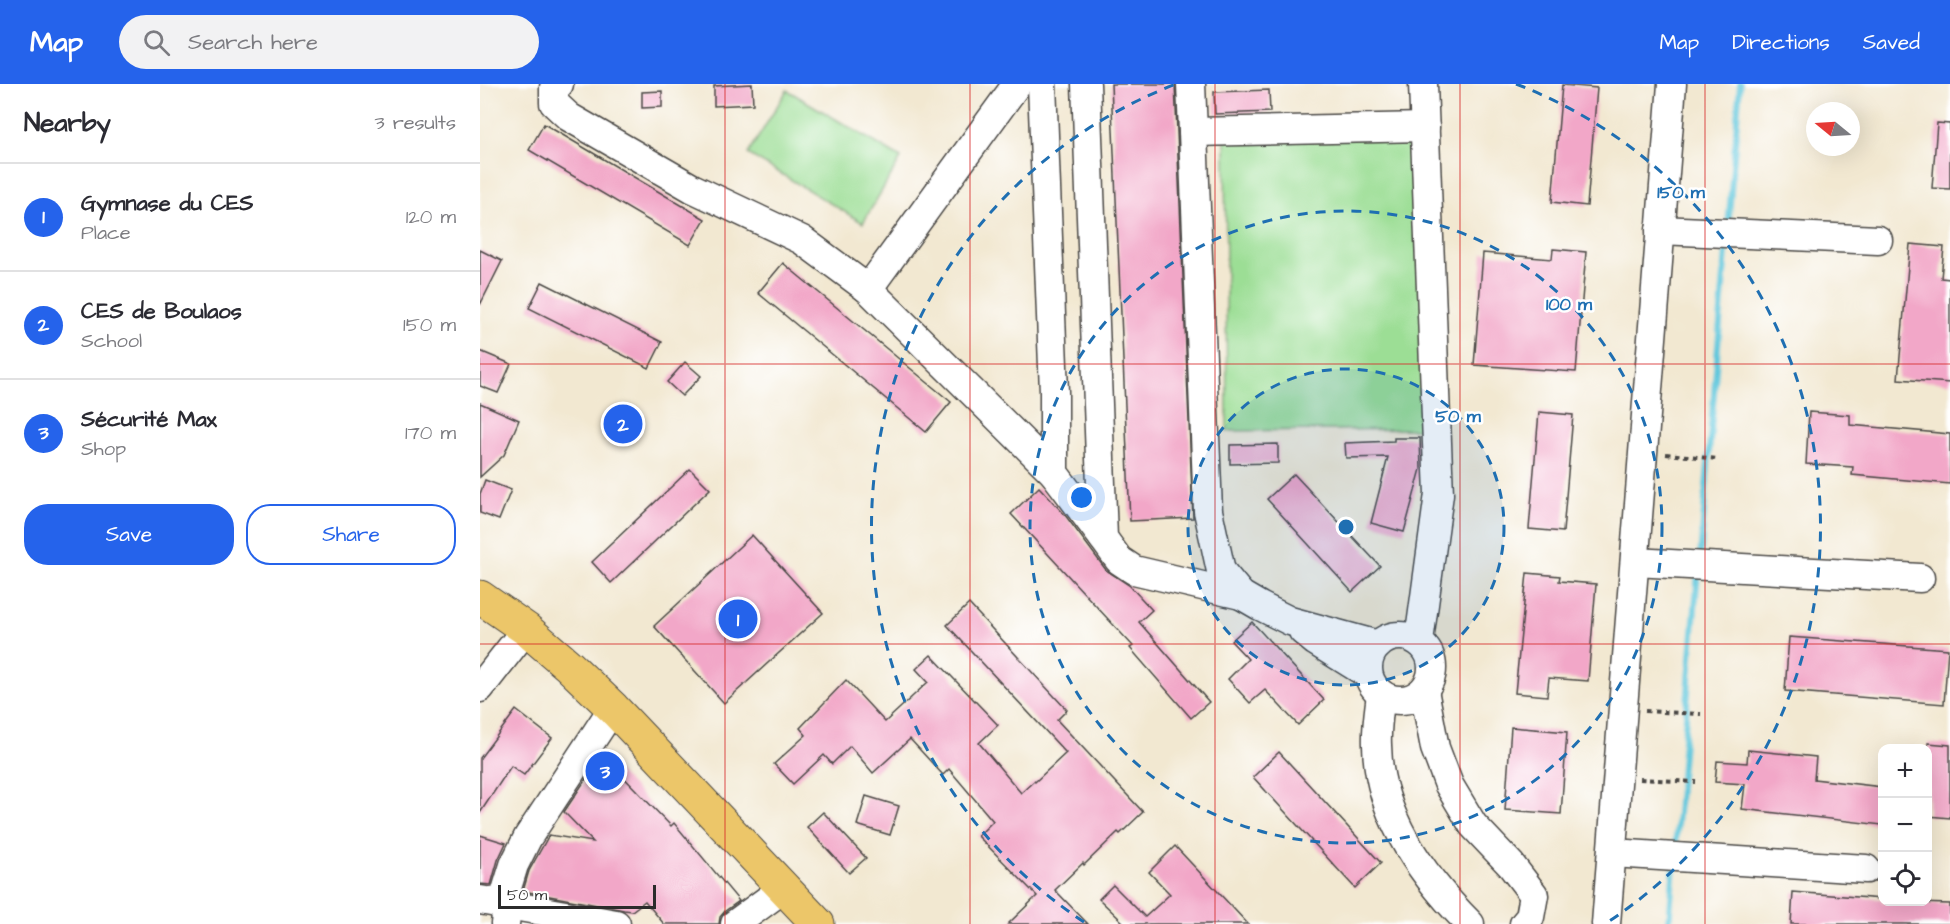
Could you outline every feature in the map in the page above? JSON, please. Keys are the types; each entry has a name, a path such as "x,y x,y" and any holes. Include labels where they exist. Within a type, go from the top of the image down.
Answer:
{"main road":[{"path":"480,597 520,636"},
{"path":"480,618 520,636 569,666 608,714 777,893 818,924"},
{"path":"777,893 795,924"}],"street":[{"path":"559,84 554,88 554,103 569,117 692,188 802,240 868,289 1054,473 1119,560 1134,570 1241,595 1290,621 1378,645"},
{"path":"868,289 1017,84"},
{"path":"1042,84 1054,392 1054,473"},
{"path":"1086,84 1103,538"},
{"path":"1191,84 1208,511 1221,571 1241,595"},
{"path":"1419,641 1439,494 1423,84"},
{"path":"1606,924 1672,84"},
{"path":"1193,132 1425,127"},
{"path":"1660,230 1878,240"},
{"path":"1635,562 1920,578"},
{"path":"1290,621 1375,684 1392,699 1403,700 1415,697 1424,690 1432,674 1432,664 1426,648 1409,636 1398,636 1387,638 1372,653 1369,662 1375,684 1380,776 1391,814 1419,866 1447,902 1470,924"},
{"path":"480,688 520,636"},
{"path":"1424,690 1435,748 1449,785 1473,825 1511,865 1534,895 1530,917 1524,924"},
{"path":"608,714 528,837 496,909 616,924"},
{"path":"1612,853 1866,869"},
{"path":"735,924 777,893"}],"path":[{"path":"1693,456 1719,459"},
{"path":"1671,712 1701,714"},
{"path":"1665,779 1696,782"}],"green space":[{"path":"787,90 901,158 863,223 748,154"},
{"path":"1421,137 1424,429 1227,431 1225,139"}],"building":[{"path":"752,84 753,104 714,106 714,86"},
{"path":"1111,84 1175,84 1193,518 1130,521"},
{"path":"1562,85 1597,88 1587,206 1552,202"},
{"path":"1269,90 1270,112 1215,114 1214,92"},
{"path":"662,91 662,107 642,108 642,92"},
{"path":"1937,123 1950,124 1950,189 1932,188"},
{"path":"544,124 705,219 690,245 529,150"},
{"path":"1910,244 1944,247 1941,278 1950,279 1950,383 1898,379"},
{"path":"1553,249 1586,252 1576,372 1474,365 1483,253 1552,259"},
{"path":"480,250 502,261 480,305"},
{"path":"783,263 951,402 926,432 758,293"},
{"path":"542,282 662,342 649,368 529,308"},
{"path":"480,351 511,364 498,393 480,386"},
{"path":"685,362 701,376 682,396 667,382"},
{"path":"480,403 519,420 504,455 480,477"},
{"path":"1539,412 1573,415 1563,532 1529,529"},
{"path":"1809,412 1850,415 1850,425 1950,434 1950,484 1852,475 1853,467 1806,464"},
{"path":"1394,438 1420,438 1421,469 1404,532 1371,523 1388,457 1346,458 1345,443 1394,441"},
{"path":"1278,444 1278,463 1230,464 1230,445"},
{"path":"690,469 710,489 611,583 592,562"},
{"path":"1294,474 1380,566 1352,592 1267,499"},
{"path":"485,480 511,490 499,520 480,513 480,494"},
{"path":"1039,487 1065,515 1106,570 1130,586 1152,610 1139,622 1209,702 1191,718 1130,648 1133,646 1011,514"},
{"path":"752,535 823,613 724,703 654,626"},
{"path":"1527,573 1560,576 1559,581 1596,584 1588,681 1549,678 1547,696 1515,693"},
{"path":"969,604 1067,710 1057,720 1143,812 1055,890 1088,924 1008,924 1037,896 978,836 993,821 949,769 943,775 910,739 873,773 850,746 832,764 824,755 793,784 774,764 806,735 800,728 846,680 885,722 928,682 916,669 931,655 998,725 979,743 1021,793 1035,782 1066,753 947,625"},
{"path":"1252,622 1324,700 1298,725 1265,690 1250,703 1228,679 1248,659 1231,641"},
{"path":"1789,637 1948,649 1944,704 1785,691"},
{"path":"516,710 552,738 524,775 511,766 480,813 480,758"},
{"path":"1511,727 1567,732 1561,814 1505,810"},
{"path":"1928,743 1950,745 1950,818 1932,816 1932,744"},
{"path":"1748,750 1816,757 1814,779 1878,787 1878,825 1742,809 1745,784 1715,782 1717,761 1747,763"},
{"path":"1279,752 1381,863 1355,888 1253,777"},
{"path":"602,755 671,826 674,823 739,901 725,911 720,917 719,924 664,924 645,901 632,911 523,891 529,871 549,835 593,842 564,812"},
{"path":"866,796 899,806 890,835 857,825"},
{"path":"823,812 866,858 849,873 807,827"},
{"path":"480,835 506,843 498,860 491,885 480,884"},
{"path":"1175,846 1248,924 1125,924 1099,899 1113,885 1145,917 1170,894 1149,872"},
{"path":"1793,892 1878,899 1878,906 1950,904 1950,924 1791,924"}],"waterway":[{"path":"1728,227 1740,84"},
{"path":"1700,559 1727,240"},
{"path":"1675,849 1698,572"},
{"path":"1669,924 1674,865"}],"place":[{"name":"CES de Boulaos","path":"623,424"},
{"name":"Gymnase du CES","path":"738,619"},
{"name":"Sécurité Max","path":"605,771"}]}
